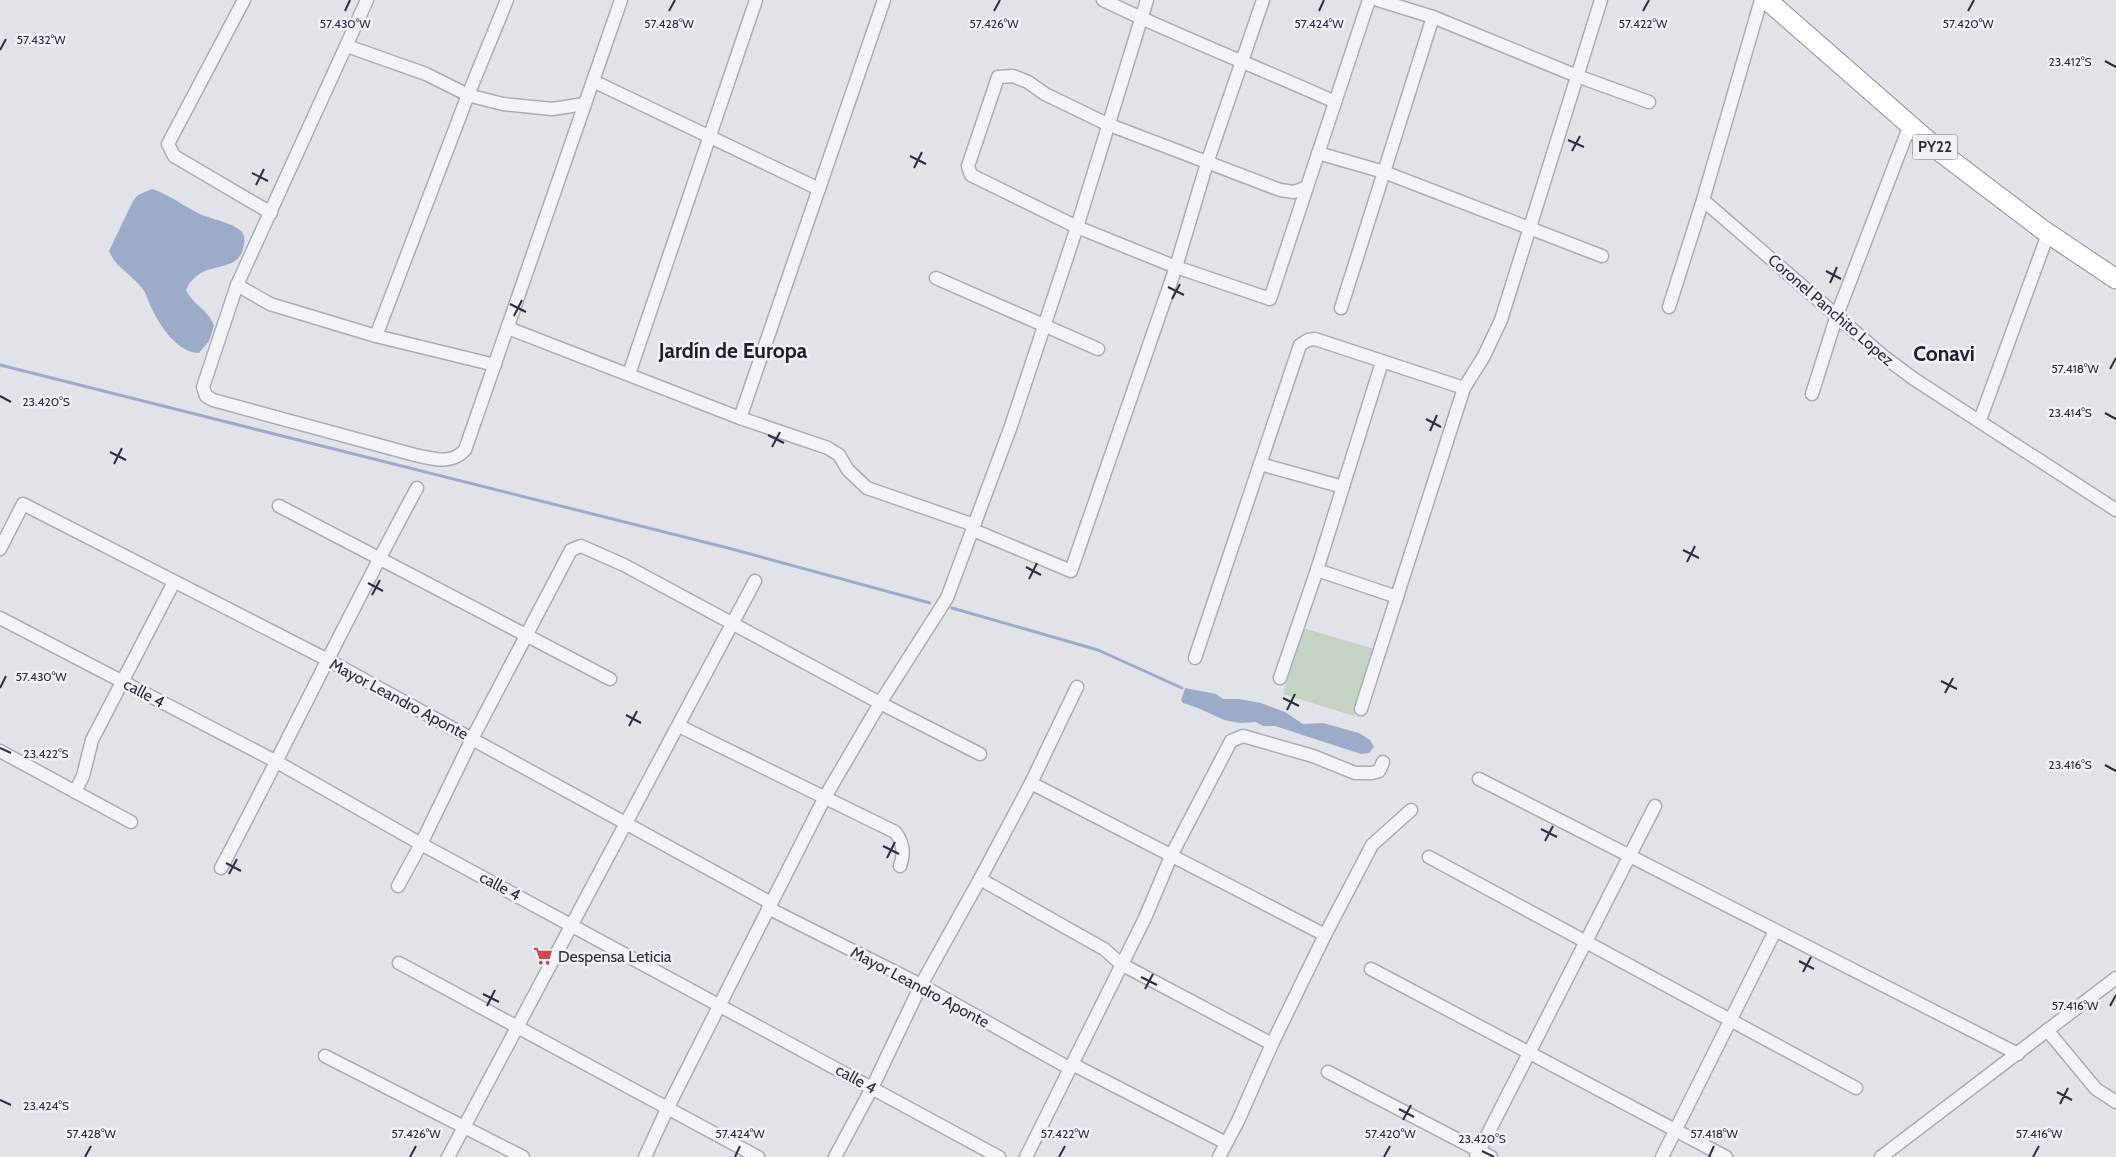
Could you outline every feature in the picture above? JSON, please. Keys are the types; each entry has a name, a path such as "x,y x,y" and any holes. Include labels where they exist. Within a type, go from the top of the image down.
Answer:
{"highway":[{"name":"PY22","path":"1767,0 1943,154 2048,234 2116,279"}],"street":[{"path":"244,0 168,144 174,156 271,213"},
{"path":"368,0 238,285 203,387 206,396 213,400 416,455 452,459 457,458 465,450 621,0"},
{"path":"376,336 507,0"},
{"path":"629,374 756,0"},
{"path":"740,418 884,0"},
{"path":"1103,0 1335,102"},
{"path":"645,1157 668,1107 721,1006 769,906 825,797 880,703 947,598 1011,426 1077,227 1107,124 1147,0"},
{"path":"508,328 740,418 828,448 839,456 848,470 868,488 974,528 1071,571 1176,267 1207,163 1263,0"},
{"path":"1307,187 1294,192 1280,190 1207,163 1107,124 1013,76 998,77 968,166 970,175 1077,227 1176,267 1270,299 1370,0"},
{"path":"1378,0 1433,17 1577,76 1649,102"},
{"path":"1361,709 1464,388 1484,356 1501,320 1601,0"},
{"path":"1669,307 1703,200 1761,0"},
{"path":"1341,308 1433,17"},
{"path":"347,46 426,74 468,96 503,104 552,109 585,104"},
{"path":"593,81 819,190"},
{"path":"1812,394 1837,314 1910,125"},
{"path":"1318,153 1384,172 1602,256"},
{"name":"Coronel Panchito Lopez","path":"1703,200 1891,362 2116,510"},
{"path":"1980,420 2048,234"},
{"path":"936,278 1098,349"},
{"path":"238,285 270,304 376,336 495,364"},
{"path":"1195,658 1300,345 1308,340 1315,339 1464,388"},
{"path":"1280,678 1382,362"},
{"path":"1260,464 1343,487"},
{"path":"221,868 416,488"},
{"name":"Mayor Leandro Aponte","path":"0,549 23,504 328,660 627,824 769,906 921,985 1070,1066 1226,1143"},
{"path":"279,506 610,680"},
{"path":"398,886 421,844 472,739 571,550 581,546 624,565 880,703 980,754"},
{"path":"1316,570 1396,597"},
{"path":"448,1157 516,1026 627,824 755,581"},
{"path":"75,792 83,776 92,740 174,582"},
{"name":"calle 4","path":"0,618 277,762 421,844 999,1157"},
{"path":"835,1157 872,1088 921,985 1031,782 1077,687"},
{"path":"678,726 895,832 902,841 903,858 900,866"},
{"path":"1026,1157 1144,918 1172,854 1231,741 1243,736 1313,756 1355,773 1379,771 1383,762"},
{"path":"0,751 130,822"},
{"path":"1479,779 2018,1054"},
{"path":"1031,782 1325,935"},
{"path":"1478,1154 1655,806"},
{"path":"1219,1157 1325,935 1372,845 1411,810"},
{"path":"1429,857 1856,1088"},
{"path":"980,879 1104,949 1121,964 1272,1044"},
{"path":"1662,1157 1776,931"},
{"path":"399,963 758,1157"},
{"path":"1370,969 1726,1157"},
{"path":"1881,1157 2116,978"},
{"path":"2048,1030 2096,1089 2116,1102"},
{"path":"325,1056 522,1157"},
{"path":"1328,1072 1478,1154 1491,1157"}],"green space":[{"path":"1303,628 1374,649 1354,716 1283,694"}],"water":[{"path":"152,189 200,214 234,226 244,236 242,252 239,258 227,265 207,270 196,276 186,290 212,320 214,326 209,341 199,353 191,352 177,344 155,316 144,290 116,262 109,251 133,201 138,195"},
{"path":"1185,688 1216,694 1223,699 1239,699 1261,703 1285,712 1303,724 1323,723 1359,733 1370,740 1374,747 1369,753 1361,754 1275,726 1263,726 1256,722 1240,723 1224,720 1183,703 1181,700"}],"waterway":[{"path":"0,365 732,549 930,603"},
{"path":"952,608 1098,650 1182,688"}],"place":[{"name":"Despensa Leticia","path":"543,956"}],"district":[{"name":"Jardín de Europa","path":"733,350"},
{"name":"Conavi","path":"1944,353"}]}
